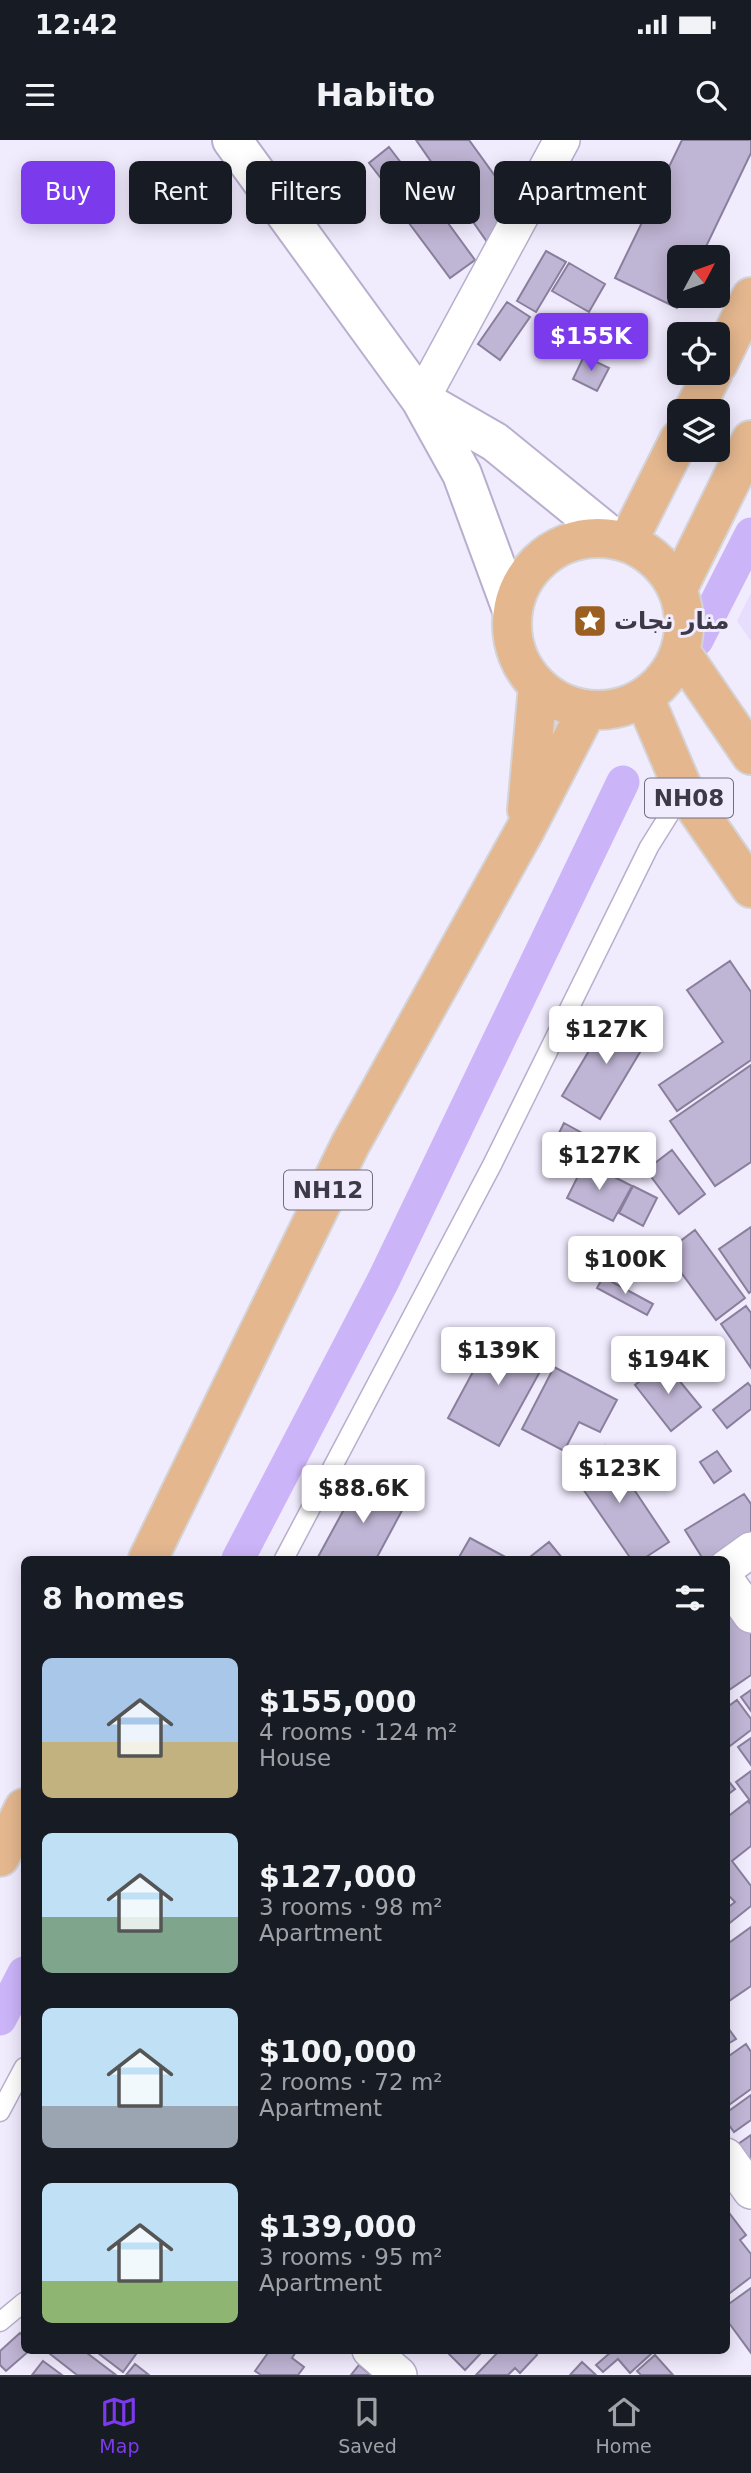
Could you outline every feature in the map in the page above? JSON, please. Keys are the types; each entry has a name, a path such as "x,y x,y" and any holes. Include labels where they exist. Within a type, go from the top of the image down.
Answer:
{"highway":[{"path":"730,340 751,298"},
{"path":"677,590 751,440"},
{"path":"620,540 667,460"},
{"path":"585,538 620,540 640,548 664,567 677,590 685,622 680,651 666,677 644,697 617,709 587,709 561,702 538,686 521,664 512,638 512,610 520,584 536,562 558,546 585,538"},
{"name":"NH08","path":"680,651 751,755"},
{"path":"525,830 538,686"},
{"name":"NH08","path":"644,697 684,791 751,888"},
{"name":"NH12","path":"149,1556 350,1145 525,830 587,709"},
{"path":"0,1857 21,1814"}],"main road":[{"path":"232,140 421,400 462,474 512,610"},
{"path":"421,400 495,442 620,540"}],"street":[{"path":"421,400 562,140"},
{"path":"730,1565 751,1550"},
{"path":"730,1586 751,1615"},
{"path":"730,2161 751,2191"},
{"path":"375,2354 399,2375"}],"lane":[{"path":"286,1556 492,1165 649,847 684,791"},
{"path":"0,2112 21,2073"},
{"path":"0,2322 21,2304"}],"shaded area":[{"path":"751,593 751,641 737,621"}],"building":[{"path":"416,140 469,140 494,175 494,224 506,224 492,249 475,224 480,224 480,161 431,161"},
{"path":"682,140 751,140 751,153 707,245 667,245 667,303 615,278 641,224 671,224 671,163"},
{"path":"389,147 400,161 380,161 380,177 369,163"},
{"path":"410,224 449,224 475,260 450,278"},
{"path":"546,251 566,262 536,312 517,301"},
{"path":"569,263 605,284 589,312 552,291"},
{"path":"507,302 530,317 500,360 478,344"},
{"path":"584,356 609,368 597,391 573,379"},
{"path":"730,961 751,992 751,1060 677,1111 659,1085 723,1042 687,990"},
{"path":"611,1014 649,1037 600,1119 562,1096"},
{"path":"751,1065 751,1162 715,1186 670,1121"},
{"path":"564,1123 591,1138 581,1156 563,1147 566,1142 557,1137"},
{"path":"672,1150 705,1194 679,1214 646,1170"},
{"path":"585,1162 632,1186 613,1221 567,1198"},
{"path":"633,1186 657,1198 643,1226 619,1213"},
{"path":"751,1227 751,1291 749,1293 719,1249"},
{"path":"695,1230 745,1298 716,1320 666,1252"},
{"path":"603,1277 653,1304 647,1315 597,1288"},
{"path":"746,1306 751,1313 751,1368 721,1324"},
{"path":"496,1329 548,1357 499,1446 448,1418"},
{"path":"664,1362 701,1407 671,1431 635,1385"},
{"path":"554,1367 617,1400 600,1432 579,1422 564,1451 522,1429"},
{"path":"748,1383 751,1387 751,1409 727,1428 713,1410"},
{"path":"605,1446 669,1542 648,1556 629,1556 570,1470"},
{"path":"717,1451 731,1471 714,1483 700,1462"},
{"path":"360,1480 405,1505 378,1556 319,1556"},
{"path":"744,1494 751,1504 751,1540 724,1556 701,1556 685,1530"},
{"path":"470,1538 503,1556 460,1556"},
{"path":"549,1542 561,1556 531,1556"},
{"path":"730,1601 751,1631 751,1675 730,1689"},
{"path":"751,1690 751,1711 741,1697"},
{"path":"737,1700 751,1719 751,1730 730,1746 730,1705"},
{"path":"751,1738 751,1765 738,1747"},
{"path":"751,1771 751,1802 736,1782"},
{"path":"748,1801 751,1805 751,1846 732,1861 751,1886 751,1906 730,1923 730,1906 735,1902 730,1897 730,1815"},
{"path":"751,1927 751,1986 730,2000 730,1942"},
{"path":"730,2031 736,2039 730,2043"},
{"path":"746,2044 751,2052 751,2089 730,2104 730,2055"},
{"path":"751,2095 751,2120 734,2132 730,2126 730,2110"},
{"path":"751,2135 751,2176 731,2149"},
{"path":"730,2214 746,2235 740,2240 751,2254 751,2277 730,2293"},
{"path":"751,2288 751,2353 730,2324 730,2303"},
{"path":"21,2334 21,2354 25,2354 6,2371 0,2365 0,2351"},
{"path":"50,2354 88,2354 116,2375 77,2375"},
{"path":"99,2354 136,2354 123,2372"},
{"path":"267,2354 294,2354 292,2358 304,2367 298,2375 261,2375 255,2371"},
{"path":"449,2354 480,2354 465,2370"},
{"path":"496,2354 537,2355 520,2373 515,2368 508,2375 476,2375"},
{"path":"609,2354 651,2354 630,2373 618,2359 603,2372 596,2365"},
{"path":"655,2355 673,2375 641,2375 637,2371"},
{"path":"43,2361 62,2375 32,2375"},
{"path":"582,2362 596,2375 570,2375"},
{"path":"135,2364 149,2375 126,2375"},
{"path":"359,2365 371,2375 351,2375"}],"waterway":[{"path":"697,640 751,534"},
{"path":"240,1556 383,1281 623,782"},
{"path":"0,2019 21,1979"}],"place":[{"name":"منار نجات","path":"590,621"}]}
